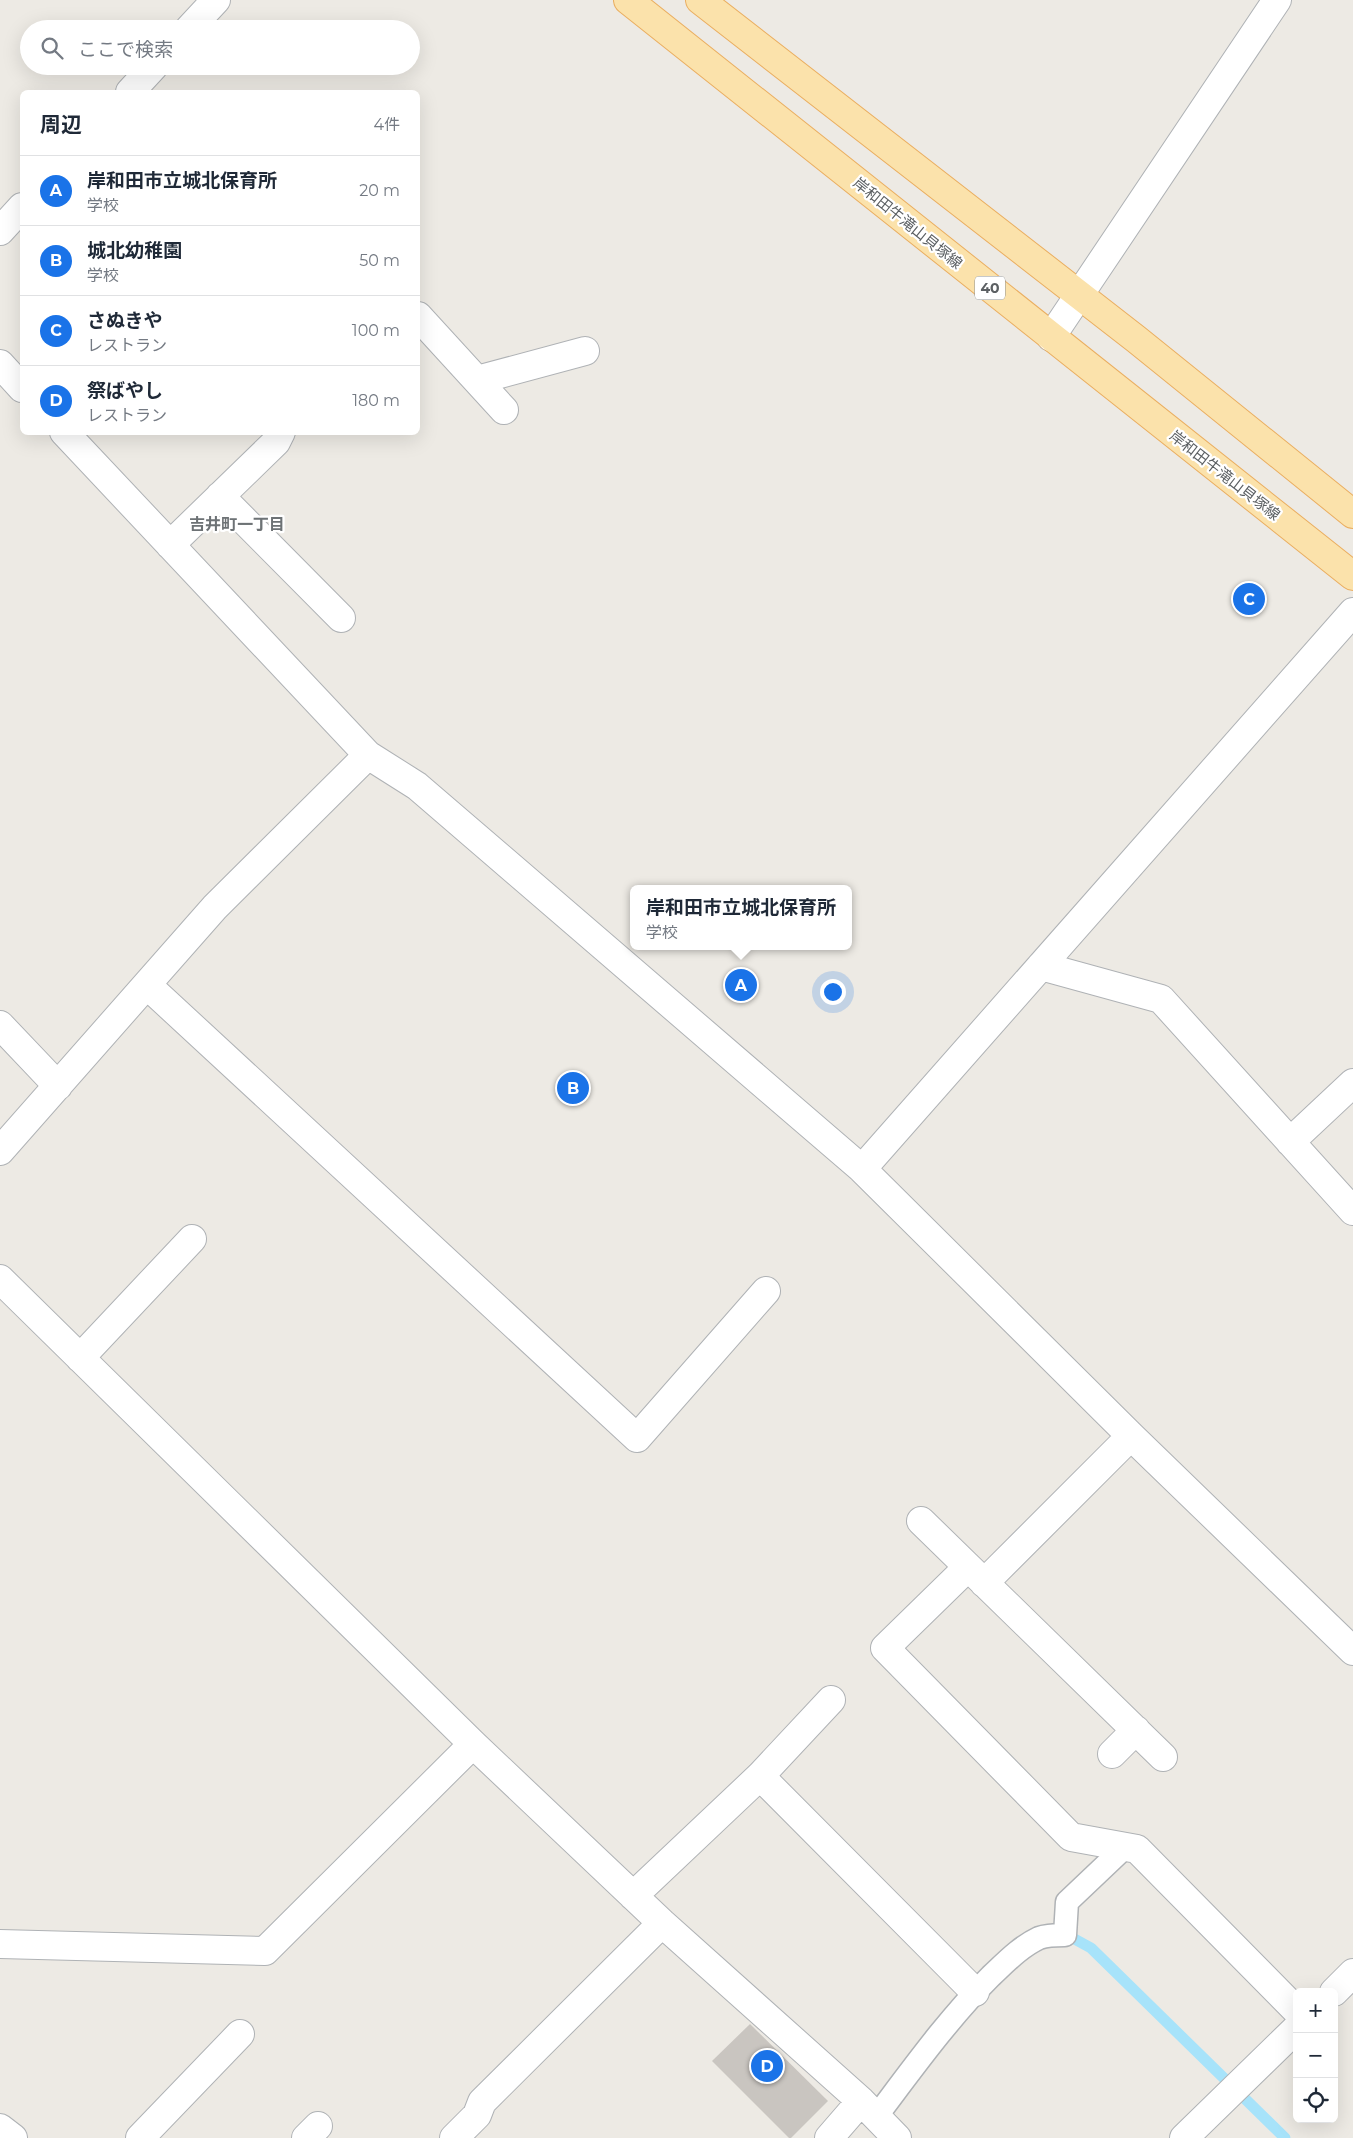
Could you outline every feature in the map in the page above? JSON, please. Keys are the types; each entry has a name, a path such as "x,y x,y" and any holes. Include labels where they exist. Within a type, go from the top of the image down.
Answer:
{"main road":[{"name":"岸和田牛滝山貝塚線","path":"628,0 1353,576"},
{"path":"700,0 1080,295 1353,514"}],"street":[{"path":"197,20 216,0"},
{"path":"1051,337 1277,0"},
{"path":"132,90 146,75"},
{"path":"0,231 20,209"},
{"path":"420,318 504,410"},
{"path":"477,380 585,351"},
{"path":"0,364 20,386"},
{"path":"67,435 368,755 424,793 862,1169 1131,1436 1353,1651"},
{"path":"170,544 276,442 280,435"},
{"path":"220,496 341,618"},
{"path":"862,1169 1353,612"},
{"path":"0,1151 215,908 368,755"},
{"path":"1040,966 1161,999 1353,1211"},
{"path":"147,985 637,1438 766,1291"},
{"path":"0,1025 58,1086"},
{"path":"1290,1142 1353,1083"},
{"path":"80,1358 192,1239"},
{"path":"0,1279 473,1744 662,1923 869,2109 897,2138"},
{"path":"1131,1436 976,1575 885,1648 1071,1837 1137,1849 1293,2007"},
{"path":"920,1521 1163,1757"},
{"path":"633,1896 760,1776 832,1700"},
{"path":"1112,1754 1136,1730"},
{"path":"0,1944 265,1951 473,1744"},
{"path":"760,1776 975,1992"},
{"path":"454,2138 477,2115 482,2102 662,1923"},
{"path":"1338,1988 1353,1973"},
{"path":"1184,2138 1293,2032"},
{"path":"140,2138 240,2034"},
{"path":"829,2138 869,2109"},
{"path":"0,2128 12,2138"}],"lane":[{"path":"869,2109 975,1992 1010,1958 1041,1938 1065,1935 1067,1902 1125,1847"}],"building":[{"path":"750,2024 828,2101 791,2138 712,2061"}],"waterway":[{"path":"1069,1936 1091,1948 1285,2138"}],"place":[{"name":"さぬきや","path":"1249,599"},
{"name":"岸和田市立城北保育所","path":"741,985"},
{"name":"城北幼稚園","path":"573,1088"},
{"name":"祭ばやし","path":"767,2066"}],"district":[{"name":"吉井町一丁目","path":"237,524"}]}
